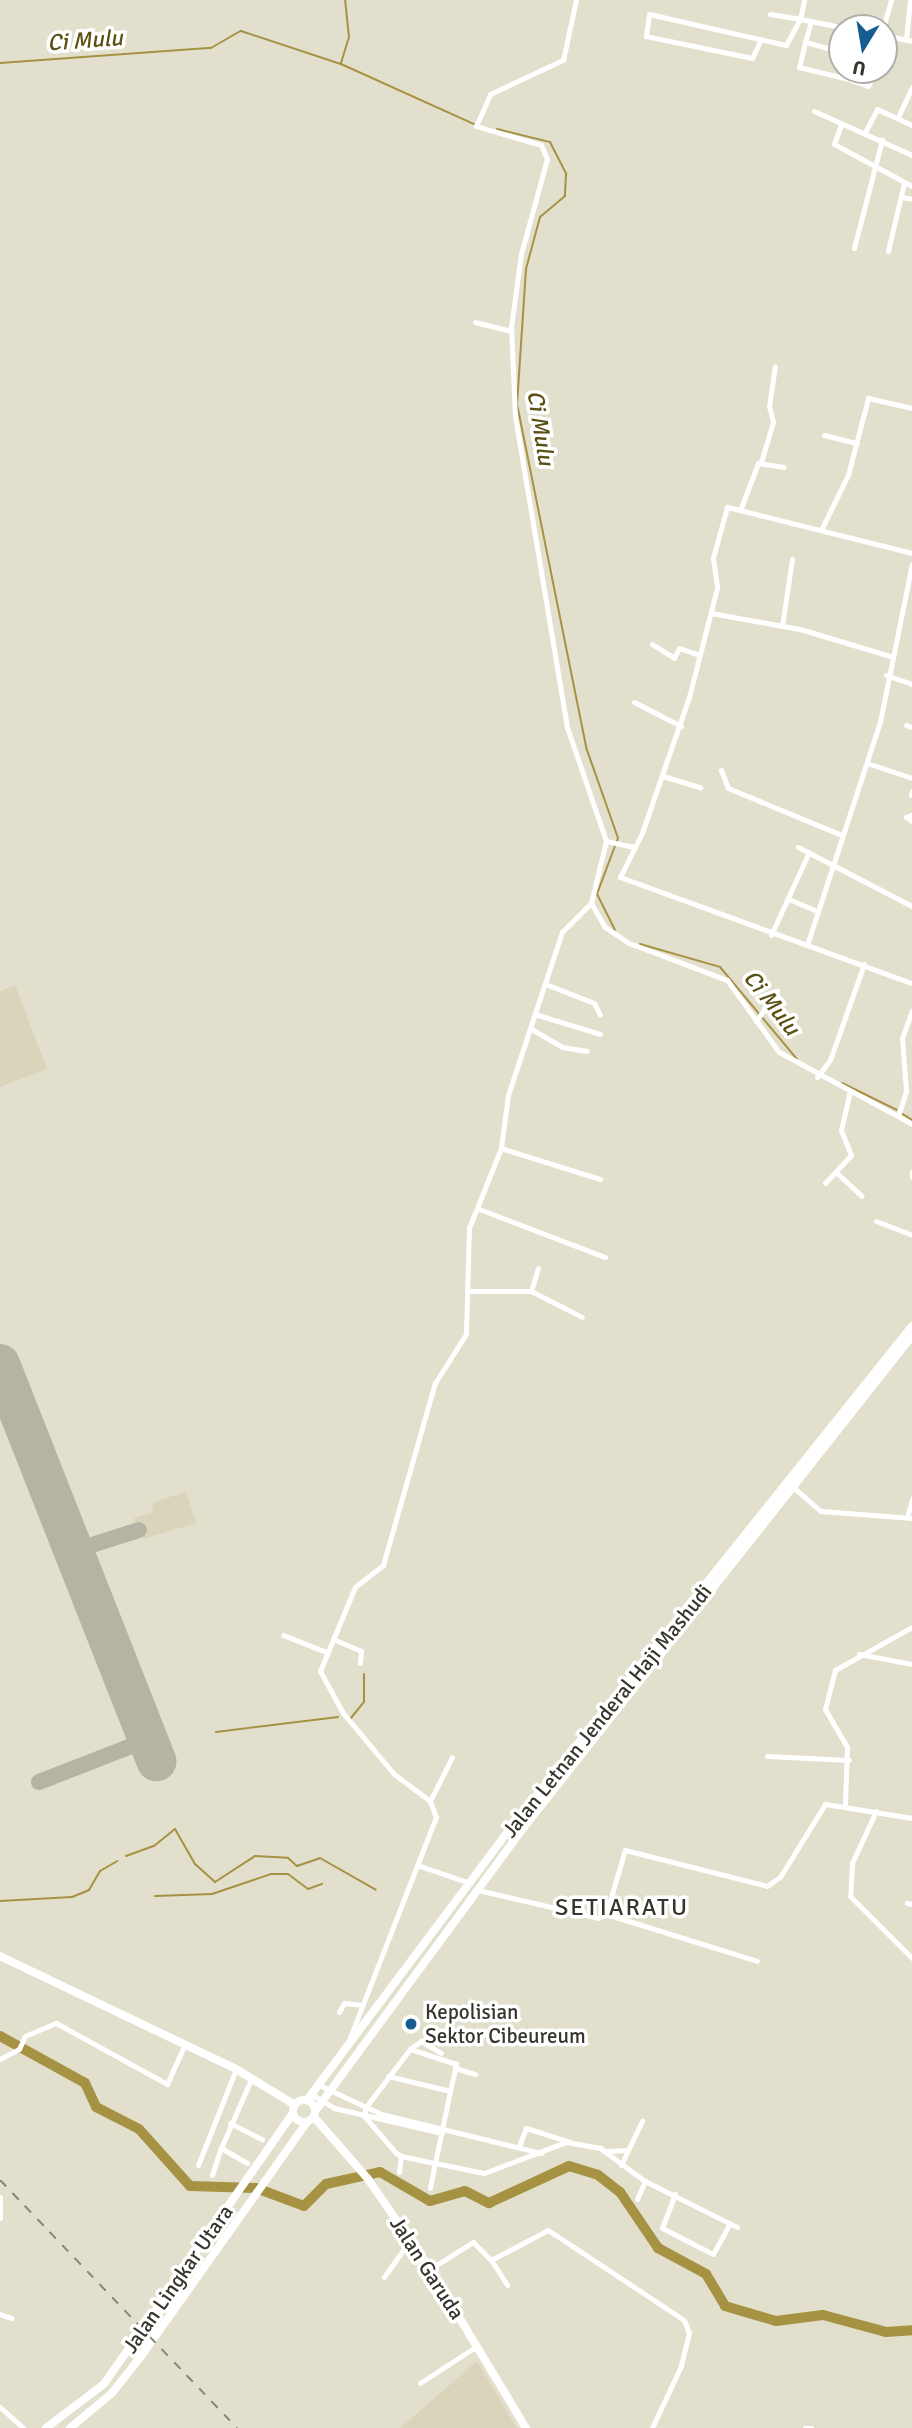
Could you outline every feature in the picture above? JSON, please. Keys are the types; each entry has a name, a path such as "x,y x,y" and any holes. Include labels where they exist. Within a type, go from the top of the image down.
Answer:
{"main road":[{"name":"Jalan Letnan Jenderal Haji Mashudi","path":"517,1828 793,1486 912,1326"},
{"name":"Jalan Letnan Jenderal Haji Mashudi","path":"309,2097 433,1942 517,1828 912,1336"},
{"name":"Jalan Letnan Jenderal Haji Mashudi","path":"315,2113 433,1942"},
{"path":"0,1956 252,2077 294,2109 306,2123"},
{"path":"294,2109 309,2097"},
{"name":"Jalan Garuda","path":"309,2097 315,2113 360,2168 430,2269 526,2428"},
{"name":"Jalan Lingkar Utara","path":"46,2428 92,2395 133,2345 294,2109"},
{"name":"Jalan Lingkar Utara","path":"70,2428 99,2406 142,2355 265,2175 315,2113"},
{"path":"209,2233 219,2240"},
{"path":"92,2395 99,2406"}],"street":[{"path":"346,2049 420,1866 435,1821 430,1801 394,1774 343,1713 320,1678 326,1652 355,1587 383,1565 435,1383 466,1334 471,1291 465,1250 501,1148 508,1095 548,985 562,932 591,903 606,841 567,727 516,426 510,331 521,254 547,159 541,145 477,123 490,94 563,60 576,0"},
{"path":"761,39 752,58 646,36 649,14 761,39 786,45 800,19 804,0"},
{"path":"909,40 911,0"},
{"path":"770,14 828,24"},
{"path":"811,21 799,67 828,74"},
{"path":"805,42 828,48"},
{"path":"898,117 912,87"},
{"path":"865,132 876,110 912,125"},
{"path":"814,111 912,153"},
{"path":"841,124 834,144 912,186"},
{"path":"854,248 873,167 883,140"},
{"path":"888,251 904,183"},
{"path":"901,197 912,200"},
{"path":"475,322 510,331"},
{"path":"741,508 774,422 769,407 775,366"},
{"path":"822,528 857,443 868,398 912,408"},
{"path":"824,435 857,443"},
{"path":"761,461 784,467"},
{"path":"912,553 822,528 727,507 713,558 718,584 681,726 623,881 912,983"},
{"path":"782,626 792,559"},
{"path":"807,944 814,910 832,863 839,834 867,763 912,564"},
{"path":"711,613 782,626 890,656"},
{"path":"652,644 674,658 679,648 699,655"},
{"path":"886,675 912,684"},
{"path":"634,702 681,726"},
{"path":"867,763 912,778"},
{"path":"721,770 727,789 839,834"},
{"path":"663,776 700,787"},
{"path":"912,815 906,817 912,821"},
{"path":"606,841 635,847"},
{"path":"799,847 912,906"},
{"path":"771,934 792,901 809,852"},
{"path":"792,901 814,910"},
{"path":"591,903 604,928 629,943 727,980 760,1018 775,1049 847,1090 900,1113 912,1124"},
{"path":"818,1075 826,1066 864,964"},
{"path":"548,985 594,1003 600,1015"},
{"path":"760,1018 777,991"},
{"path":"900,1113 902,1038 912,1011"},
{"path":"538,1015 600,1034"},
{"path":"533,1030 562,1047 587,1051"},
{"path":"825,1183 851,1154 841,1129 847,1090"},
{"path":"501,1148 600,1180"},
{"path":"836,1172 862,1196"},
{"path":"478,1209 605,1257"},
{"path":"876,1222 912,1235"},
{"path":"531,1292 538,1268"},
{"path":"471,1291 531,1292 582,1317"},
{"path":"793,1486 821,1511 909,1517 912,1499"},
{"path":"845,1805 849,1760 825,1709 836,1666 912,1627"},
{"path":"283,1635 326,1652"},
{"path":"333,1639 361,1651 360,1663"},
{"path":"859,1654 912,1664"},
{"path":"767,1756 849,1760"},
{"path":"430,1801 452,1757"},
{"path":"606,1914 625,1850 767,1886 780,1877 821,1807 845,1805 912,1818"},
{"path":"876,1811 852,1863 850,1896 912,1958"},
{"path":"420,1866 475,1887 587,1917 606,1914 757,1961"},
{"path":"339,2011 344,2003 363,2005"},
{"path":"0,2059 19,2049 25,2036 61,2024 167,2084 186,2044"},
{"path":"365,2111 410,2049 447,2057 455,2068 475,2074"},
{"path":"430,2188 455,2068"},
{"path":"198,2165 236,2069"},
{"path":"388,2076 450,2091"},
{"path":"212,2175 230,2123 252,2077"},
{"path":"319,2084 365,2111 377,2132 401,2156 484,2173 570,2142"},
{"path":"309,2097 381,2117 541,2153"},
{"path":"377,2132 381,2117"},
{"path":"621,2165 642,2121"},
{"path":"230,2123 262,2139"},
{"path":"519,2146 526,2128 607,2151 628,2150"},
{"path":"221,2148 247,2163"},
{"path":"607,2151 621,2165 645,2181 737,2227"},
{"path":"399,2172 401,2156"},
{"path":"637,2199 645,2181"},
{"path":"675,2194 662,2228 713,2254 730,2223"},
{"path":"0,2197 0,2218"},
{"path":"491,2260 548,2230 689,2330 673,2388 652,2428"},
{"path":"384,2277 410,2240"},
{"path":"430,2269 474,2242 491,2260 507,2285"},
{"path":"0,2314 11,2318"},
{"path":"420,2383 477,2346"},
{"path":"0,2407 23,2428"},
{"path":"805,2428 811,2428"}],"shaded area":[{"path":"15,985 47,1069 0,1087 0,991"},
{"path":"186,1492 196,1523 143,1539 134,1518 152,1513 153,1502"},
{"path":"477,2361 517,2428 400,2428"}],"waterway":[{"path":"341,63 349,37 345,0"},
{"name":"Ci Mulu","path":"0,63 211,48 241,31 341,64 474,124"},
{"name":"Ci Mulu","path":"497,129 550,142 566,174 565,196 540,217 526,269 517,404 587,750 618,838 597,894 615,930"},
{"name":"Ci Mulu","path":"640,944 720,967 797,1059"},
{"name":"Ci Mulu","path":"842,1083 897,1110"},
{"name":"Ci Mulu","path":"901,1113 912,1120"},
{"path":"351,1718 364,1702 364,1674"},
{"path":"216,1732 338,1717"},
{"path":"126,1856 154,1846 175,1829 195,1864 215,1882 255,1856 288,1858 297,1866 320,1858 376,1890"},
{"path":"0,1901 72,1897 89,1890 100,1871 117,1861"},
{"path":"155,1896 212,1894 271,1874 288,1874 308,1889 322,1884"},
{"path":"0,2036 85,2083 96,2107 139,2129 190,2186 256,2188 304,2206 326,2184 380,2172 430,2201 465,2191 489,2203 569,2166 598,2175 620,2192 658,2248 706,2274 725,2306 776,2321 823,2315 886,2332 912,2330"}],"taxiway":[{"path":"73,1551 139,1530"},
{"path":"39,1782 147,1740"}],"runway":[{"path":"0,1364 156,1761"}],"railway":[{"path":"0,2180 237,2428"}],"place":[{"name":"Kepolisian Sektor Cibeureum","path":"411,2024"}],"district":[{"name":"SETIARATU","path":"622,1908"}]}
